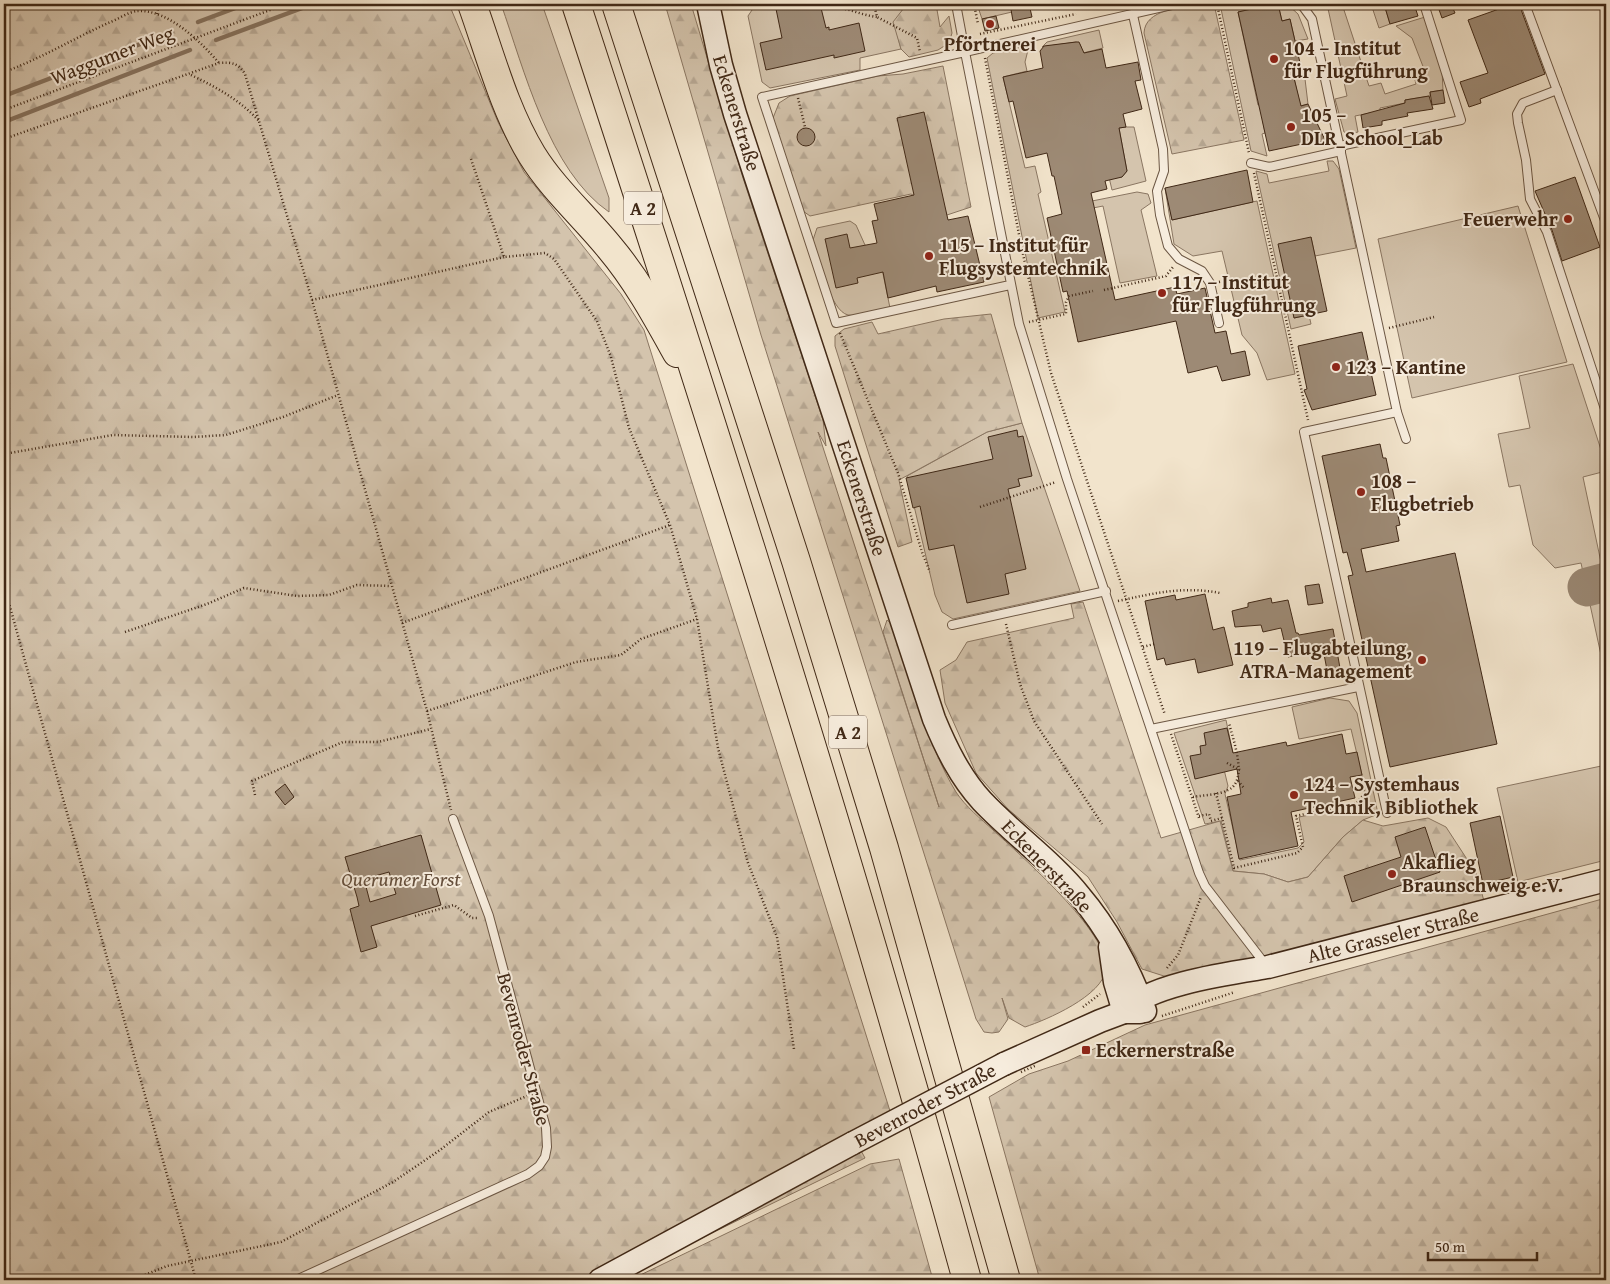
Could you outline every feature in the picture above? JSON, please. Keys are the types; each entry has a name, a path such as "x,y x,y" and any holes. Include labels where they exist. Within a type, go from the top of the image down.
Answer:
{"highway":[{"path":"472,4 515,121 533,155 550,179 612,250 632,277 652,308 709,411"},
{"name":"A 2","path":"576,4 709,411 848,860 912,1080 967,1280"},
{"name":"A 2","path":"616,4 799,570 884,848 1006,1280"}],"main road":[{"name":"Eckenerstraße","path":"708,4 721,65 735,114 934,719 946,748 961,773 981,800 1079,895 1098,919 1109,941 1115,982 1136,1007"},
{"name":"Alte Grasseler Straße","path":"1136,1007 1228,984 1268,967 1606,880"},
{"name":"Bevenroder Straße","path":"600,1280 853,1143 1004,1064 1136,1007"}],"lane":[{"path":"956,4 1019,324 1067,479 1110,603 1181,824 1205,886 1268,967"},
{"path":"1010,285 836,323 762,97 1176,4"},
{"path":"1301,4 1312,19"},
{"path":"1309,4 1397,412 1406,439"},
{"path":"1251,163 1269,167 1461,120 1424,4"},
{"path":"1526,4 1606,222"},
{"path":"1133,15 1163,148 1164,171 1157,191 1160,215 1168,246 1179,259 1202,271 1210,283 1219,323"},
{"path":"1557,90 1523,103 1517,114 1518,123 1526,160 1530,199 1547,232 1606,412"},
{"path":"1387,813 1358,687 1304,432 1397,412"},
{"path":"952,625 1106,592"},
{"path":"1151,729 1358,687"},
{"name":"Bevenroder Straße","path":"296,1280 528,1174 539,1166 545,1158 547,1147 546,1128 537,1091 489,916 453,819"}],"path":[{"path":"157,14 158,4"},
{"name":"Waggumer Weg","path":"4,110 286,4"},
{"path":"874,4 876,17"},
{"path":"974,4 978,24"},
{"path":"1217,4 1310,431"},
{"path":"821,8 832,5 861,15 876,17 910,32 917,38 923,62"},
{"path":"4,72 31,63 78,37 136,11 157,14 196,37 219,63"},
{"path":"1079,13 980,33 1037,320 1060,404 1199,817 1209,814 1211,821 1222,818"},
{"path":"4,138 191,75 219,63 230,62 240,66 245,74 312,300 427,711 453,819"},
{"path":"191,75 232,97 259,122"},
{"path":"796,89 805,127"},
{"path":"471,159 504,257"},
{"path":"312,300 504,257 545,253 554,259 597,321 611,357 629,428 670,526 697,619 718,748 748,863 777,937 794,1049"},
{"path":"1104,290 1166,276 1179,259"},
{"path":"1210,283 1229,280 1279,287"},
{"path":"1019,324 1066,314 1066,302 1069,296 1093,291"},
{"path":"1380,330 1434,317"},
{"path":"836,323 898,473 930,572"},
{"path":"4,454 113,435 193,437 226,435 268,423 338,395"},
{"path":"980,507 1067,479"},
{"path":"402,623 670,526"},
{"path":"4,585 196,1280"},
{"path":"126,632 207,604 244,588 297,596 329,595 357,585 391,586"},
{"path":"1110,603 1179,589 1196,589 1220,593"},
{"path":"1004,613 1020,684 1034,721 1102,824"},
{"path":"427,711 576,662 621,655 642,640 697,619"},
{"path":"1143,647 1154,644"},
{"path":"1193,797 1229,790 1238,780 1240,770 1227,713"},
{"path":"254,795 252,781 343,742 378,742 431,729"},
{"path":"1227,764 1240,770"},
{"path":"1238,780 1244,788"},
{"path":"1216,793 1234,868 1297,853 1303,847 1296,816 1357,803 1364,794 1362,784"},
{"path":"1164,972 1178,955 1205,886"},
{"path":"416,916 454,905 472,918 489,916"},
{"path":"1082,1008 1102,992"},
{"path":"132,1280 167,1266 281,1242 393,1182 440,1150 489,1112 537,1091"}],"green space":[{"name":"Querumer Forst","path":"4,4 449,4 498,122 524,172 621,294 644,330 890,1111 851,1132 865,1158 616,1280 4,1280"},
{"path":"501,4 542,4 609,198 609,212 588,194 570,171 555,145 529,88"},
{"path":"665,4 691,4 743,178 823,420 826,446 818,432 939,807 883,632 887,620 897,628 929,733 956,792 973,812 1023,857 1061,895 1094,936 1103,954 1106,969 1103,979 1095,988 1072,1006 1025,1027 1009,1018 1002,998 1008,1019 999,1032 984,1032 976,1019 761,335"},
{"path":"756,4 907,4 894,22 901,49 860,58 860,70 770,88 762,82 748,16"},
{"path":"907,4 936,4 940,27 949,16 952,33 949,43 938,50 909,57 901,49 893,22"},
{"path":"977,4 1010,4 1012,12 982,19"},
{"path":"1200,4 1214,4 1244,140 1172,154 1144,33 1150,19 1157,14"},
{"path":"1220,4 1274,4 1238,12 1258,105 1298,96 1294,78 1303,76 1305,79 1308,104 1285,110 1263,122 1265,133 1262,134 1267,156 1251,151"},
{"path":"1278,4 1287,4 1298,14 1308,39 1295,41 1290,19 1282,21"},
{"path":"1327,4 1342,4 1369,86 1381,83 1385,94 1416,84 1413,72 1424,69 1412,38 1396,26 1425,17 1442,70 1443,90 1430,92 1430,96 1405,100 1405,103 1380,108 1380,111 1355,116 1358,132 1348,134 1344,132 1335,99 1347,96"},
{"path":"1371,4 1384,4 1390,24 1379,28"},
{"path":"1099,30 1103,48 1083,53 1080,44 1076,42 1042,47 1047,42"},
{"path":"1022,47 1028,50 1025,62 1027,71 1003,77 1025,168 1035,166 1041,192 1038,194 1065,312 1038,318 987,58 993,53"},
{"path":"943,66 971,207 947,215 911,194 810,216 803,211 773,118 779,103 790,96 878,76 903,74"},
{"path":"1134,127 1146,181 1112,190 1108,173 1122,177 1127,171 1119,128"},
{"path":"1327,161 1333,161 1339,169 1356,248 1315,256 1311,237 1294,318 1309,315 1311,324 1291,329 1256,171 1267,174 1269,183 1329,171"},
{"path":"1165,188 1172,220 1257,201 1295,374 1267,380 1257,353 1242,335 1222,251 1193,256 1174,244"},
{"path":"1137,192 1148,194 1151,203 1141,210 1157,276 1120,283 1103,206 1083,210 1082,203"},
{"path":"1518,206 1567,362 1412,398 1378,239"},
{"path":"850,221 856,225 865,245 879,254 890,308 848,315 836,304 830,294 813,240 817,228"},
{"path":"991,314 1022,423 987,432 899,480 912,542 898,547 835,346 835,336 844,329 872,322 878,334 944,319"},
{"path":"1573,364 1606,465 1606,471 1583,477 1606,586 1606,678 1581,563 1555,568 1533,545 1520,485 1509,487 1498,434 1530,428 1519,376"},
{"path":"1022,423 1080,591 953,619 942,612 935,595 907,476 987,432"},
{"path":"1083,602 1161,838 1220,821 1233,871 1264,874 1288,882 1308,877 1343,837 1363,820 1383,826 1428,818 1446,827 1476,873 1484,901 1226,969 1167,977 1142,969 1117,922 1088,877 1008,809 976,773 945,703 940,670 956,660 967,642 1074,618 1071,604"},
{"path":"1330,698 1349,701 1357,713 1378,814 1363,820 1343,837 1308,877 1288,882 1264,874 1233,871 1221,821 1205,824 1174,733 1226,720 1234,758 1222,761 1228,786 1225,794 1240,860 1298,848 1304,842 1299,817 1357,806 1365,797 1351,729 1299,739 1292,707"},
{"path":"1606,765 1606,860 1518,882 1497,788"},
{"path":"1606,898 1606,1280 1040,1280 989,1097 1029,1074 1068,1061 1145,1025"},
{"path":"899,1159 933,1280 630,1280 870,1164"}],"building":[{"path":"775,4 820,4 826,28 829,27 829,30 859,23 865,51 834,58 834,55 766,70 760,43 782,38"},
{"path":"1010,4 1029,4 1032,17 1013,21"},
{"name":"104 – Institut für Flugführung","path":"1278,4 1282,21 1290,19 1303,76 1294,78 1301,106 1308,104 1326,142 1316,141 1269,151 1238,12"},
{"path":"1384,4 1414,4 1418,16 1390,24"},
{"path":"1437,4 1451,4 1455,13 1442,18"},
{"path":"1513,4 1519,4 1545,74 1480,99 1481,103 1469,107 1460,82 1488,73 1468,20"},
{"path":"996,16 999,28 985,31 982,19"},
{"path":"1079,42 1084,53 1102,49 1106,68 1138,62 1141,80 1135,81 1142,109 1123,114 1126,127 1119,128 1127,171 1122,177 1105,181 1107,189 1091,193 1115,300 1175,287 1177,294 1205,288 1215,333 1226,331 1231,354 1245,351 1250,375 1222,381 1217,366 1188,373 1176,321 1078,342 1067,291 1063,292 1047,218 1062,214 1054,176 1052,176 1047,153 1026,158 1013,101 1009,102 1003,77 1043,68 1040,51 1044,46"},
{"path":"1443,90 1445,103 1432,105 1430,92"},
{"path":"1429,96 1433,109 1407,113 1408,116 1382,121 1382,125 1363,128 1361,115 1405,103 1405,100"},
{"path":"924,112 948,220 968,216 984,282 937,292 936,286 888,298 883,272 857,278 858,283 836,288 825,239 847,234 850,248 877,243 872,221 878,220 874,204 914,195 897,118"},
{"path":"802,128 810,128 815,133 813,144 802,146 797,141 797,133"},
{"path":"1247,170 1253,202 1172,220 1165,188"},
{"name":"Feuerwehr","path":"1575,177 1600,247 1562,261 1552,230 1535,191"},
{"path":"1311,237 1327,311 1294,318 1278,244"},
{"name":"123 – Kantine","path":"1362,332 1376,395 1312,410 1304,390 1307,389 1298,346"},
{"path":"1017,430 1018,437 1023,436 1032,476 1018,479 1020,486 1008,489 1026,569 1005,574 1009,594 967,603 954,545 929,550 920,506 913,508 906,478 993,459 988,437"},
{"name":"119 – Flugabteilung, ATRA-Management","path":"1380,444 1383,458 1386,458 1400,525 1396,526 1399,541 1361,549 1366,572 1455,553 1497,744 1390,767 1348,576 1353,575 1347,552 1343,553 1322,456"},
{"path":"1319,584 1323,603 1308,605 1305,586"},
{"path":"1205,594 1213,630 1224,627 1233,665 1198,673 1195,659 1166,665 1164,658 1157,660 1145,601 1175,595 1176,600"},
{"path":"1271,598 1272,603 1288,600 1296,633 1299,635 1333,629 1340,668 1327,670 1323,649 1288,657 1281,628 1263,632 1261,625 1235,627 1232,611 1248,607 1248,603"},
{"name":"124 – Systemhaus Technik, Bibliothek","path":"1227,728 1233,753 1286,742 1287,746 1342,734 1346,754 1357,752 1362,775 1350,777 1355,798 1291,812 1298,846 1239,859 1227,797 1241,794 1237,769 1195,779 1190,756 1201,754 1200,746 1206,745 1204,733"},
{"path":"285,784 294,797 285,805 275,792"},
{"path":"1500,816 1513,877 1483,884 1470,823"},
{"name":"Akaflieg Braunschweig e.V.","path":"1425,827 1440,872 1352,902 1344,876 1401,857 1395,837"},
{"path":"421,835 441,905 371,926 377,947 361,952 350,909 359,906 345,857","holes":["389,872 396,894 370,902 364,879"]}],"waterway":[{"path":"198,22 246,4"},
{"path":"216,40 313,4"},
{"path":"4,96 172,32"},
{"path":"4,122 190,50"}],"taxiway":[{"path":"1587,587 1606,582"}],"place":[{"name":"Pförtnerei","path":"990,24"},
{"name":"104 – Institut für Flugführung","path":"1274,59"},
{"name":"105 – DLR_School_Lab","path":"1291,127"},
{"name":"Feuerwehr","path":"1568,219"},
{"name":"115 – Institut für Flugsystemtechnik","path":"929,256"},
{"name":"117 – Institut für Flugführung","path":"1162,293"},
{"name":"123 – Kantine","path":"1336,367"},
{"name":"108 – Flugbetrieb","path":"1361,492"},
{"name":"119 – Flugabteilung, ATRA-Management","path":"1422,660"},
{"name":"124 – Systemhaus Technik, Bibliothek","path":"1294,795"},
{"name":"Akaflieg Braunschweig e.V.","path":"1392,874"},
{"name":"Eckernerstraße","path":"1086,1050"}]}
